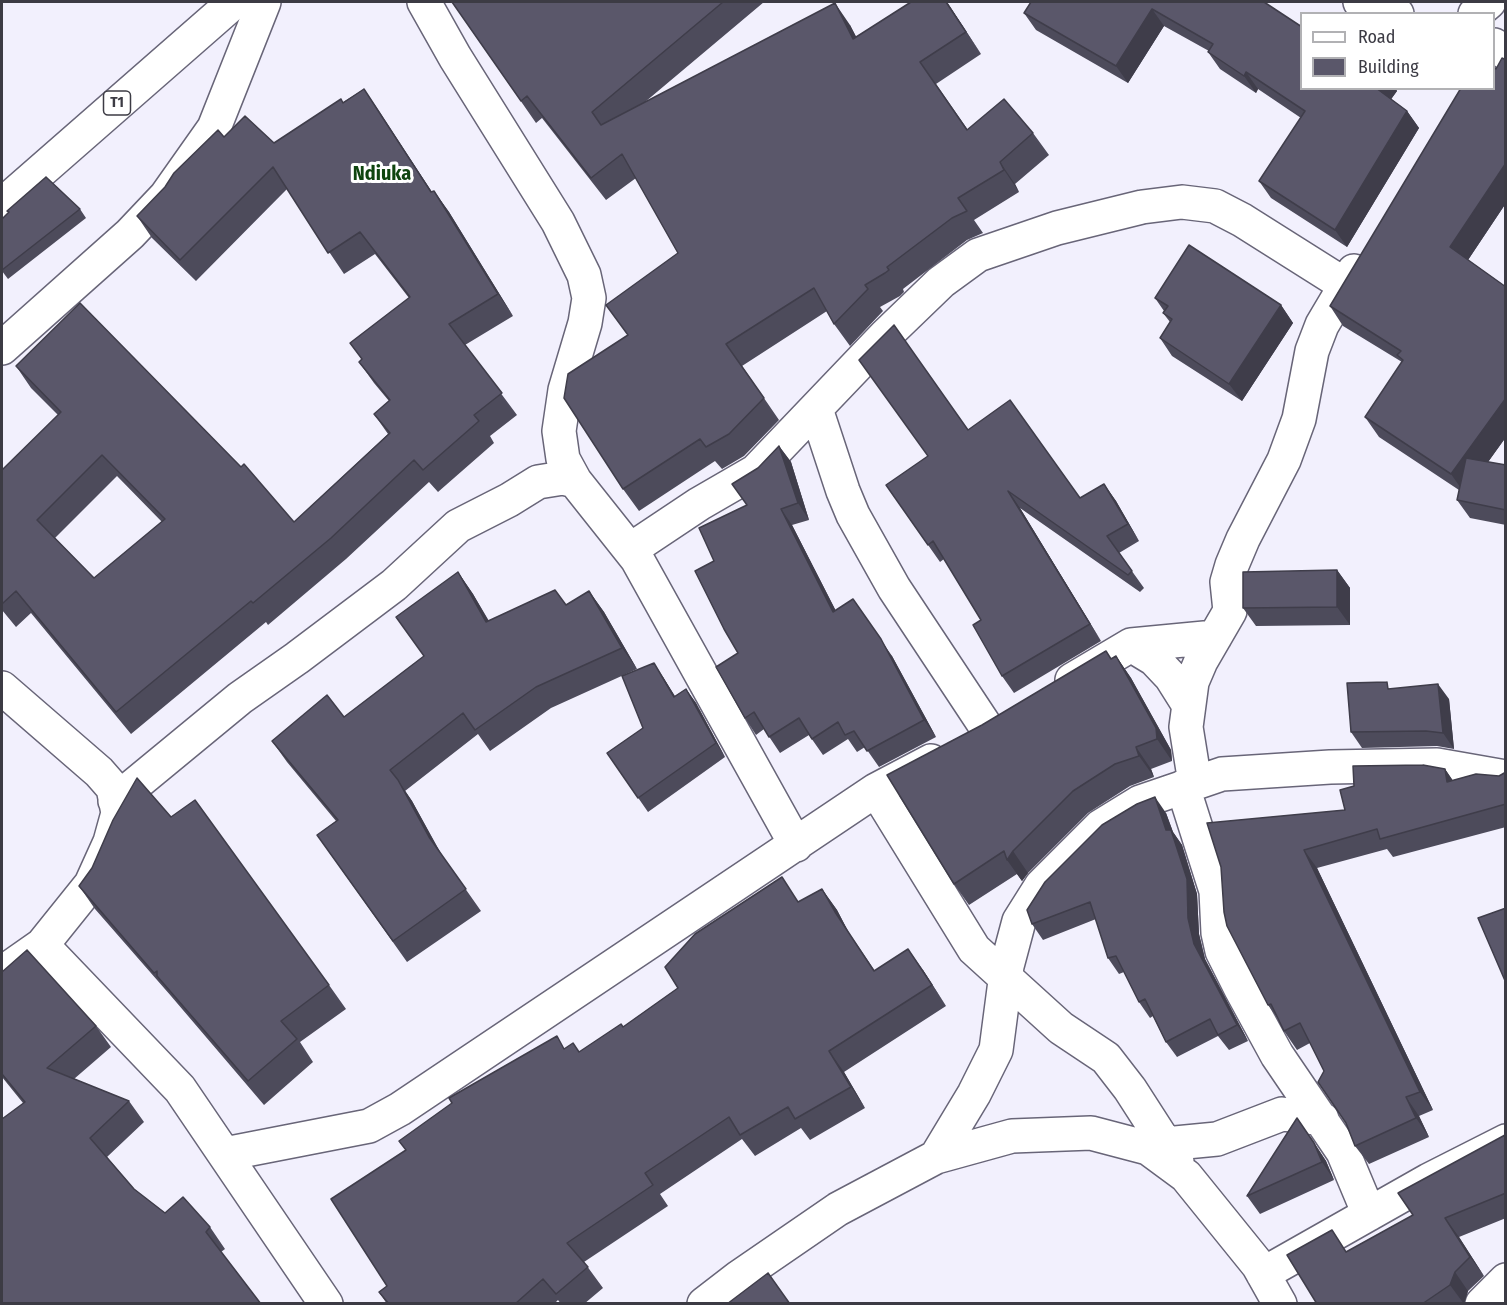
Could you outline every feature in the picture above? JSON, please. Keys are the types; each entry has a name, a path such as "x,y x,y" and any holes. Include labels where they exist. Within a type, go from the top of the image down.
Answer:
{"main road":[{"name":"T1","path":"2,205 234,2"},
{"path":"2,348 130,234 166,196 214,128 264,2"},
{"path":"424,2 455,57 558,222 584,275 589,298 585,323 565,390 559,431 563,459 575,481 637,559 796,845"},
{"path":"1360,2 1390,12"},
{"path":"1477,12 1489,2"},
{"path":"630,550 699,504 756,471 940,282 978,255 1057,228 1142,207 1182,202 1215,206 1242,220 1345,285"},
{"path":"1369,246 1322,325 1312,351 1299,419 1284,460 1232,565 1227,582 1230,611 1192,682 1186,727 1189,785 1216,891 1218,933 1222,951 1240,989 1277,1055 1343,1152 1369,1214"},
{"path":"225,1154 369,1126 400,1109 876,790 998,724 894,588 853,515 816,409"},
{"path":"115,801 240,698 394,585 458,526 538,482 563,478 575,481"},
{"path":"1049,693 1131,645 1215,637"},
{"path":"1131,645 1154,659 1172,677 1188,704"},
{"path":"2,688 99,772 113,788 118,813 110,842 91,884 42,945 2,973"},
{"path":"936,1157 974,1094 996,1050 1007,966 1019,921 1041,886 1101,826 1140,802 1222,774 1330,767 1437,765 1506,777"},
{"path":"876,790 974,949 1061,1028 1106,1058 1130,1089 1186,1176 1258,1264 1280,1304"},
{"path":"42,945 180,1089 326,1304"},
{"path":"1165,1144 1216,1139 1282,1114 1322,1119"},
{"path":"704,1304 838,1209 936,1157 1012,1136 1091,1133 1148,1148 1186,1176"},
{"path":"1263,1274 1506,1141"},
{"path":"1482,1304 1506,1280"}],"building":[{"path":"452,2 723,2 592,112 601,125 835,3 853,39 911,2 946,2 966,32 920,62 967,130 1004,99 1033,133 1000,162 1004,170 958,198 967,211 952,218 887,267 889,270 865,285 868,289 834,324 814,288 726,344 764,398 729,434 706,447 700,439 623,489 564,398 568,374 628,335 606,305 678,253 622,154 591,178 527,96 521,101"},
{"path":"1031,2 1264,2 1300,26 1300,90 1379,90 1407,111 1335,230 1259,181 1305,111 1246,72 1244,76 1208,52 1213,44 1152,9 1116,66 1024,13"},
{"path":"1502,58 1506,60 1506,163 1450,247 1506,287 1506,398 1451,474 1365,417 1403,360 1397,355 1401,351 1330,306 1460,90 1495,90 1496,69"},
{"path":"364,89 431,192 434,191 498,294 449,324 502,393 474,415 479,421 423,470 414,460 331,538 116,712 16,591 2,604 2,470 61,412 16,366 80,303 241,467 244,464 294,522 390,433 374,414 390,400 359,362 362,359 350,343 410,297 360,232 328,253 273,167 180,260 137,216 165,187 174,173 218,130 224,137 245,116 274,143 341,99 343,103","holes":["102,455 165,519 94,578 37,520"]},
{"path":"46,177 80,209 2,270 2,219 9,212 7,211"},
{"path":"1189,245 1281,305 1229,384 1160,338 1172,319 1163,313 1168,306 1155,298"},
{"path":"894,325 968,430 1010,400 1080,498 1104,484 1128,524 1107,536 1132,571 1128,575 1008,491 1090,624 1002,676 973,625 981,620 933,541 928,545 886,485 928,456 859,360"},
{"path":"779,446 798,503 781,509 833,612 853,599 881,639 924,720 867,751 854,731 845,735 838,722 812,739 799,718 769,737 754,712 745,718 716,667 738,653 695,571 714,561 699,528 747,505 732,484 758,468"},
{"path":"1466,458 1506,465 1506,510 1457,500"},
{"path":"1337,570 1337,607 1243,608 1243,572"},
{"path":"458,572 486,622 555,590 566,605 589,591 622,648 536,687 475,730 463,713 390,770 398,780 429,837 466,889 393,941 317,835 338,820 272,741 327,695 344,717 424,656 396,617"},
{"path":"1106,651 1111,659 1116,656 1156,728 1157,739 1136,747 1139,756 1115,764 1073,791 1013,851 1007,860 1004,851 954,884 887,775 982,725"},
{"path":"654,663 674,697 686,689 716,743 638,798 607,753 643,728 622,676"},
{"path":"1387,682 1388,689 1438,684 1443,733 1426,731 1351,732 1347,683"},
{"path":"1423,765 1445,769 1447,782 1476,774 1499,776 1506,772 1506,804 1380,839 1377,829 1304,850 1420,1092 1406,1097 1416,1118 1355,1146 1346,1123 1318,1082 1324,1071 1300,1023 1284,1031 1227,926 1221,867 1207,823 1345,810 1340,790 1354,786 1353,766"},
{"path":"137,778 171,817 195,800 329,985 281,1021 297,1039 248,1081 157,976 157,971 154,973 79,886 92,868 113,820"},
{"path":"1155,797 1166,830 1171,830 1187,879 1188,918 1194,944 1237,1025 1218,1035 1210,1019 1166,1042 1145,999 1139,1002 1116,956 1108,958 1090,902 1032,924 1027,910 1045,882 1102,825 1137,804"},
{"path":"782,877 798,902 822,889 874,971 908,949 932,985 829,1051 851,1087 795,1119 788,1107 740,1135 729,1117 645,1173 653,1185 567,1243 588,1267 556,1294 543,1279 515,1304 389,1304 379,1292 387,1286 331,1199 406,1150 399,1141 452,1103 449,1098 557,1036 564,1049 573,1043 579,1052 621,1024 623,1027 678,988 665,967 695,934"},
{"path":"1506,908 1506,983 1478,918"},
{"path":"27,950 96,1026 47,1068 129,1101 90,1138 134,1189 165,1213 183,1197 210,1227 206,1232 261,1304 2,1304 2,1119 25,1102 2,1074 2,972"},
{"path":"1297,1118 1314,1143 1322,1162 1247,1196"},
{"path":"1505,1135 1506,1193 1445,1218 1470,1257 1455,1272 1450,1285 1422,1304 1317,1304 1287,1255 1332,1230 1346,1252 1413,1215 1398,1193"},
{"path":"768,1273 790,1304 727,1304"}],"district":[{"name":"Ndiuka","path":"382,174"}]}
